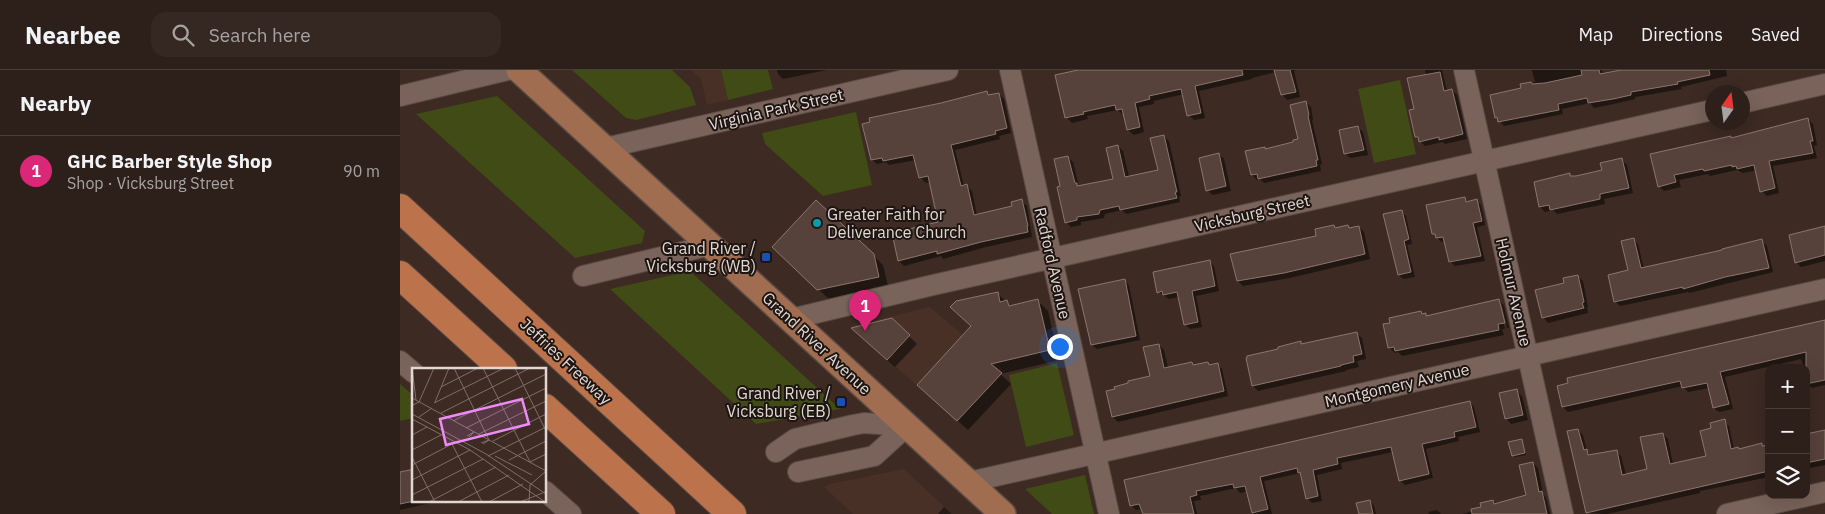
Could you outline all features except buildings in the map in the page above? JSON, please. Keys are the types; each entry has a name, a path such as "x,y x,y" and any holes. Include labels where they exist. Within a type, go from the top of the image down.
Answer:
{"highway":[{"name":"Jeffries Freeway","path":"400,208 732,514"},
{"path":"400,275 502,368"},
{"path":"546,409 661,514"}],"main road":[{"name":"Grand River Avenue","path":"520,70 1003,514"}],"street":[{"path":"400,96 508,70"},
{"name":"Virginia Park Street","path":"605,148 948,70"},
{"name":"Radford Avenue","path":"1010,70 1109,514"},
{"name":"Holmur Avenue","path":"1464,70 1563,514"},
{"path":"1750,101 1825,84"},
{"name":"Vicksburg Street","path":"791,319 1052,258 1705,112"},
{"path":"583,276 711,246"},
{"name":"Montgomery Avenue","path":"968,482 1825,289"},
{"path":"400,361 412,371"},
{"path":"776,452 795,439 853,424 907,426"},
{"path":"798,472 874,456 907,426"},
{"path":"546,492 563,513"},
{"path":"1727,514 1825,492"}],"shaded area":[{"path":"691,70 721,70 728,100 707,105 701,79"},
{"path":"930,307 1005,371 956,422 852,326"},
{"path":"904,469 952,514 853,514 824,487 830,484"}],"green space":[{"path":"572,70 672,70 690,87 696,105 636,120 626,118"},
{"path":"721,70 768,70 773,89 728,100"},
{"path":"1400,80 1416,154 1374,163 1358,89"},
{"path":"497,96 645,231 642,243 575,258 416,114"},
{"path":"856,112 872,185 823,196 765,144 762,133"},
{"path":"690,271 840,409 756,424 610,289"},
{"path":"1057,363 1074,435 1026,447 1009,375"},
{"path":"400,384 412,394 412,418 400,421"},
{"path":"1085,475 1094,514 1052,514 1025,489"}],"place":[{"name":"Greater Faith for Deliverance Church","path":"817,223"},
{"name":"Grand River / Vicksburg (WB)","path":"766,257"},
{"name":"GHC Barber Style Shop","path":"865,331"},
{"name":"Grand River / Vicksburg (EB)","path":"841,402"}]}
